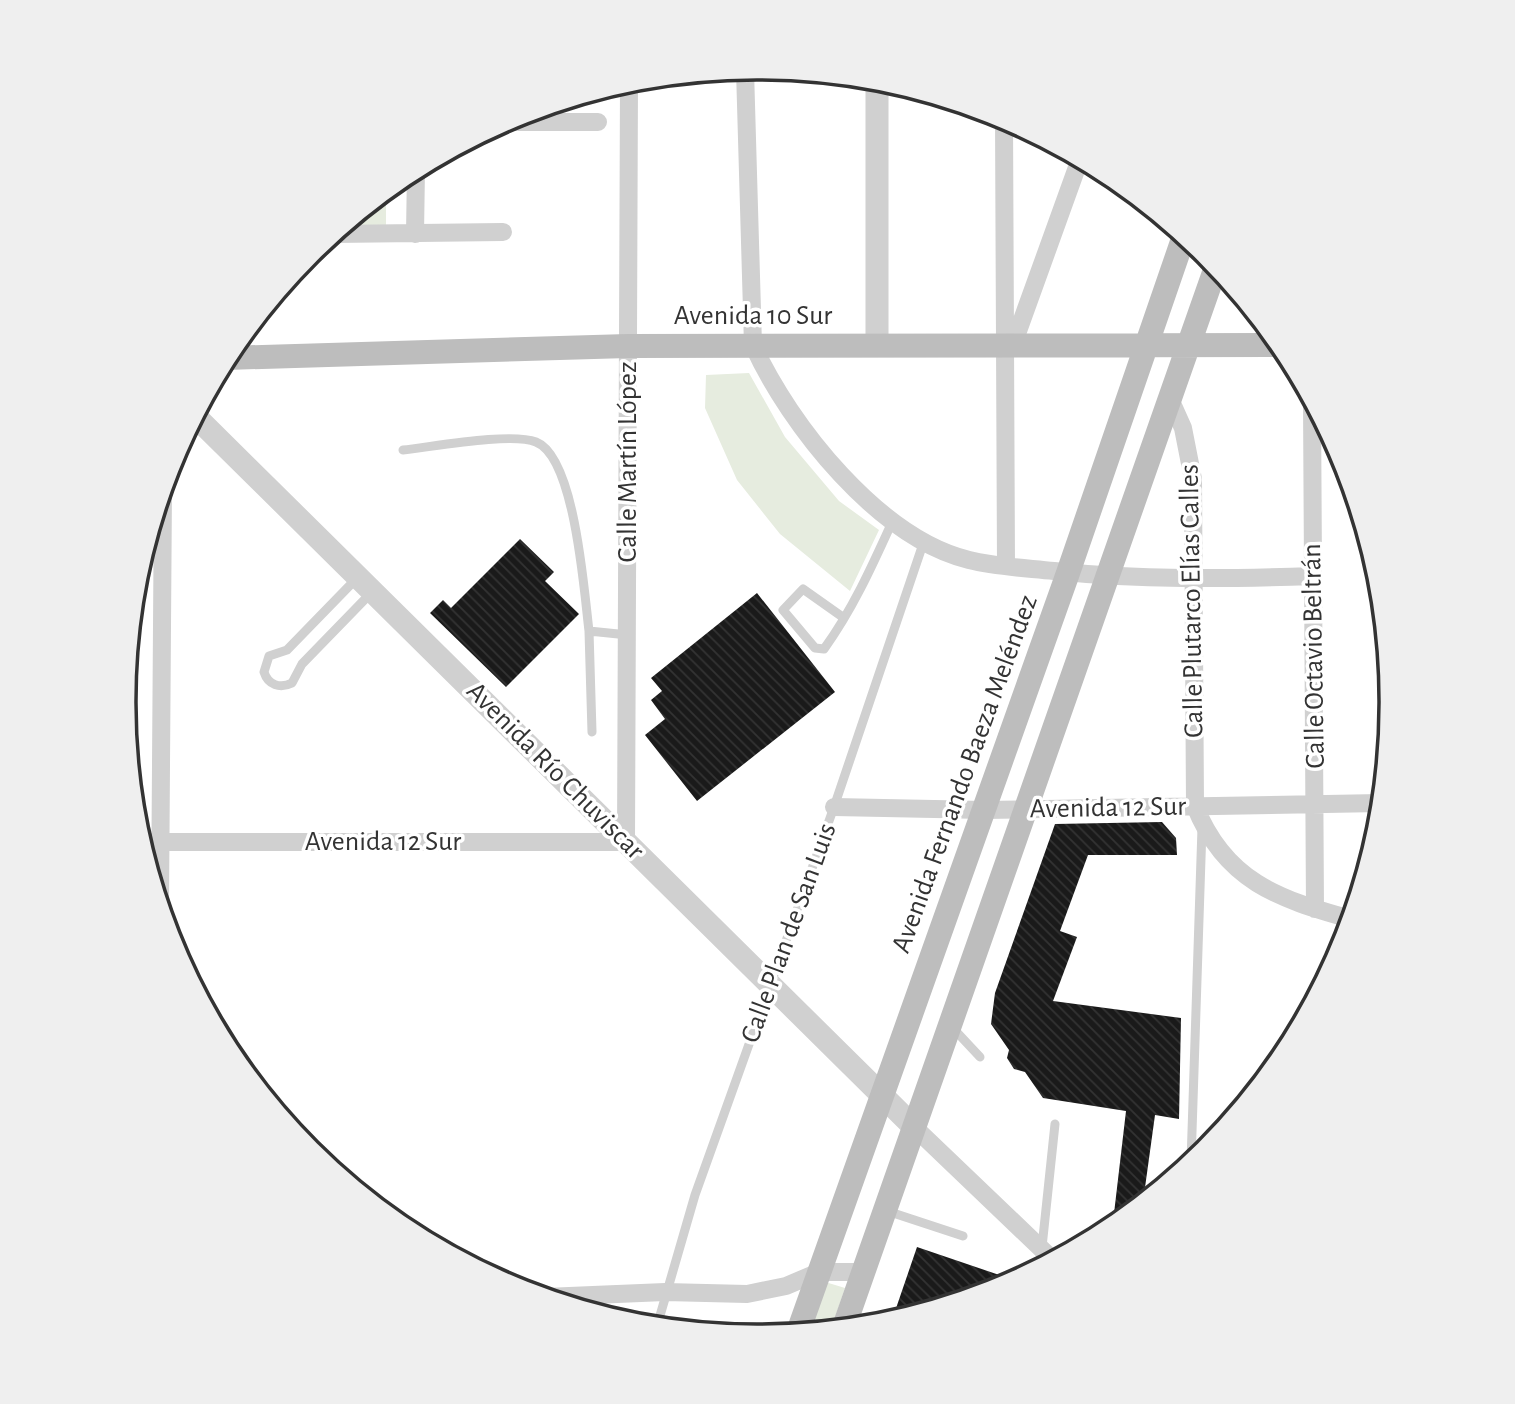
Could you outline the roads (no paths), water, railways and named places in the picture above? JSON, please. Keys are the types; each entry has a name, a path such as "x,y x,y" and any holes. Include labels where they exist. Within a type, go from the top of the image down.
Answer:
{"main road":[{"name":"Avenida Fernando Baeza Meléndez","path":"802,1322 1068,573 1180,247"},
{"path":"848,1317 1212,279"},
{"name":"Avenida 10 Sur","path":"241,358 628,345 1266,345"}],"street":[{"path":"745,81 753,345 770,382 818,449 894,520 924,541 969,560 1006,566 1068,573 1194,580 1313,576"},
{"path":"877,92 877,345"},
{"name":"Calle Martín López","path":"626,842 629,94"},
{"path":"560,112 561,122"},
{"path":"535,122 598,122"},
{"path":"1004,132 1009,345 1006,566"},
{"path":"1009,345 1076,169"},
{"path":"415,234 416,183"},
{"path":"349,234 503,232"},
{"name":"Calle Plutarco Elías Calles","path":"1170,399 1183,428 1193,479 1195,806"},
{"name":"Calle Octavio Beltrán","path":"1312,422 1316,805 1314,909"},
{"name":"Avenida Río Chuviscar","path":"202,423 914,1127"},
{"path":"150,833 162,526"},
{"name":"Avenida 12 Sur","path":"834,807 984,810 1370,803"},
{"path":"1195,806 1202,824 1221,852 1245,877 1272,894 1341,916"},
{"name":"Avenida 12 Sur","path":"152,842 626,842"},
{"path":"914,1127 1045,1252"},
{"path":"575,1296 666,1292 747,1294 786,1286 819,1272 863,1272"}],"lane":[{"path":"403,450 504,439 532,440 551,453 563,475 579,551 589,631 592,732"},
{"path":"844,618 803,589 783,610 815,648 821,649 844,618 894,520"},
{"name":"Calle Plan de San Luis","path":"660,1316 695,1195 834,807 924,541"},
{"path":"366,584 302,664 292,683 281,686 270,682 264,672 269,656 287,650 366,584"},
{"path":"589,631 628,635"},
{"path":"1192,1146 1202,824"},
{"path":"950,1025 979,1056"},
{"path":"1047,1251 1055,1124"},
{"path":"885,1210 963,1236"}]}
